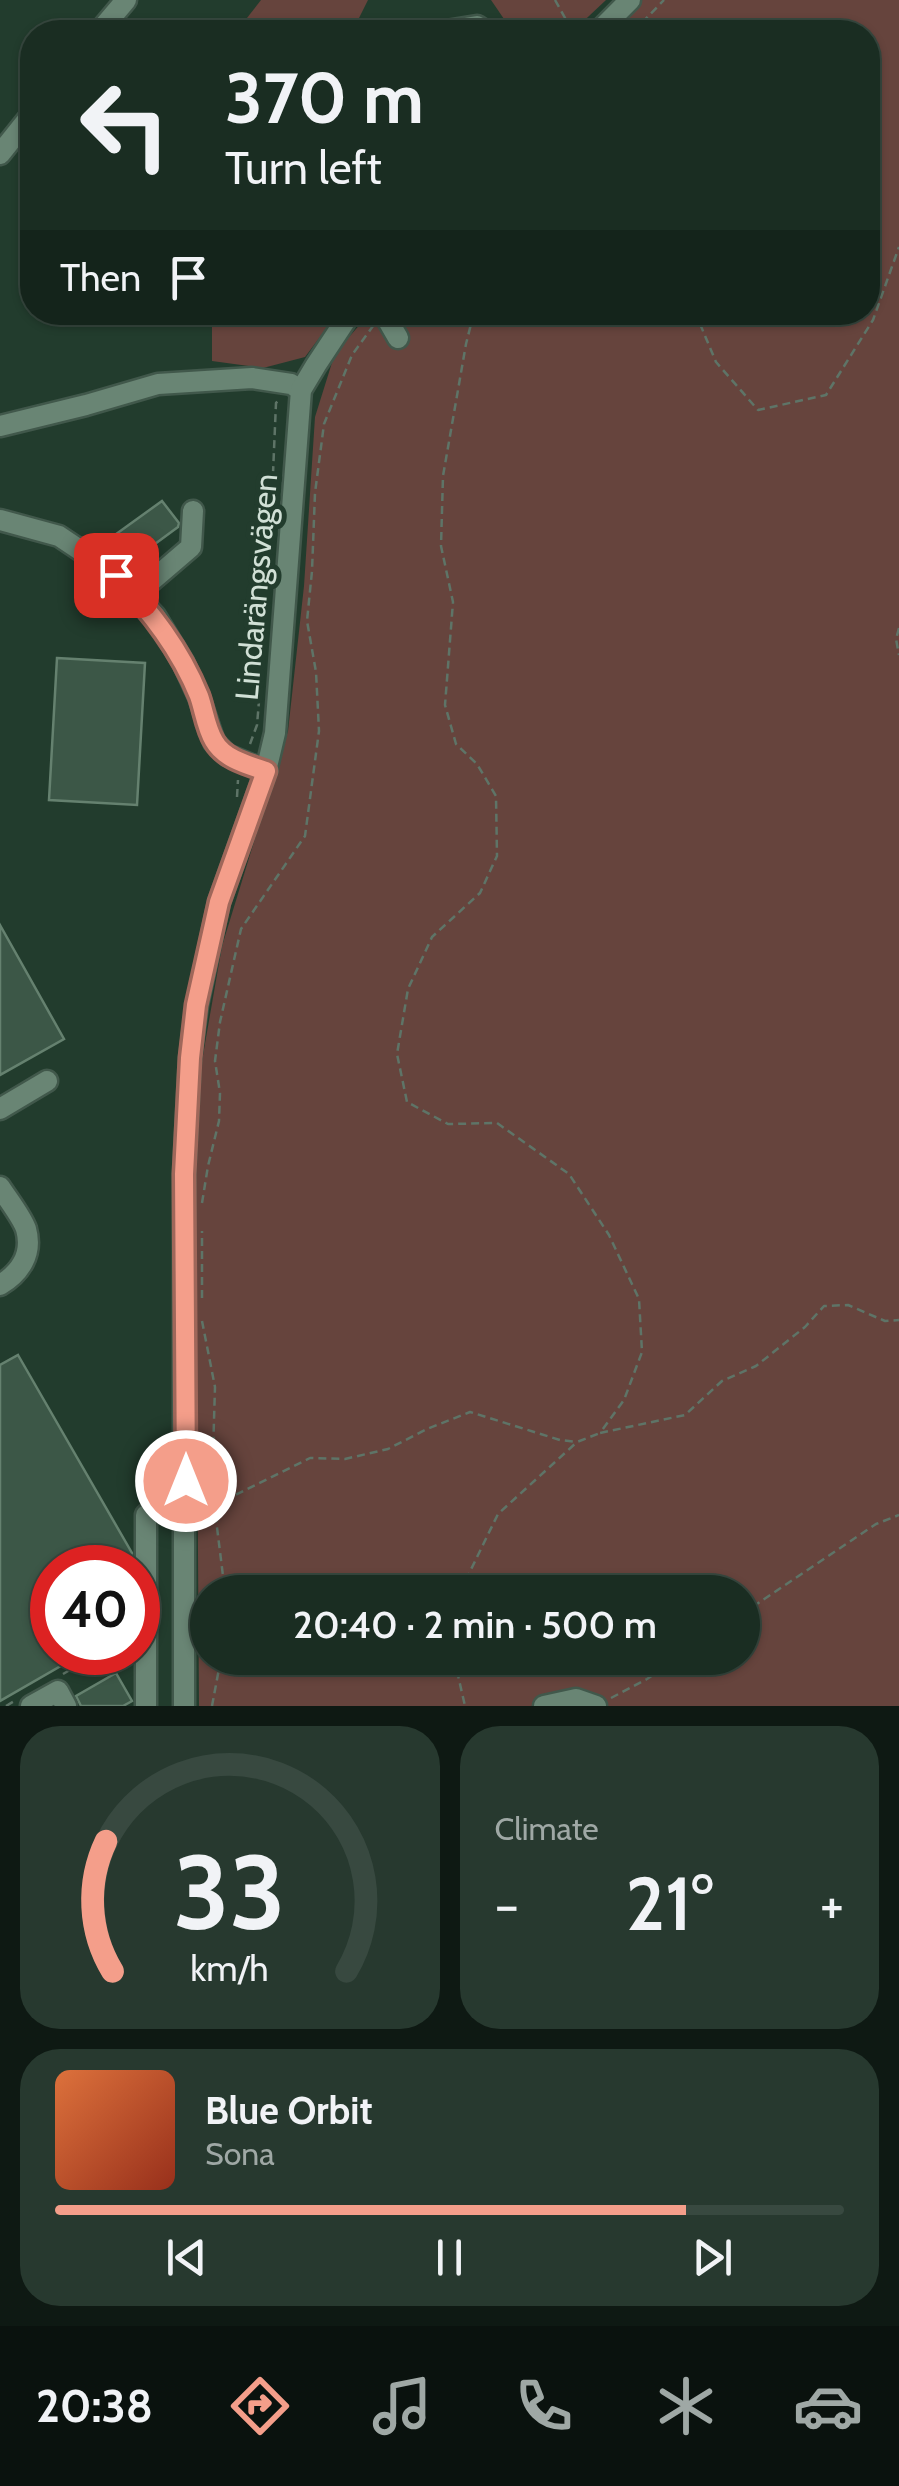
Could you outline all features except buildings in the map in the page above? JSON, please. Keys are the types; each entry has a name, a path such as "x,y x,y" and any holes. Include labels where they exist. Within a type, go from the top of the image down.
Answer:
{"street":[{"path":"109,20 126,0"},
{"path":"610,20 630,0"},
{"path":"0,154 20,129"},
{"name":"Lindarängsvägen","path":"184,1706 184,1174 196,1005 219,902 266,771 274,733 296,387 343,325"},
{"path":"384,325 398,338"},
{"path":"0,426 158,384 252,378 296,387"},
{"path":"135,595 192,546 193,511"},
{"path":"0,520 59,536 116,575 154,616 183,662 214,742 227,755 266,771"},
{"path":"0,1109 48,1081"},
{"path":"0,1186 26,1230 27,1256 15,1276 0,1285"},
{"path":"146,1515 146,1706"},
{"path":"31,1706 58,1691 66,1706"},
{"path":"544,1706 576,1700 596,1706"}],"path":[{"path":"645,20 664,0"},
{"path":"880,300 899,247"},
{"path":"202,1205 219,1121 215,1061 220,1022 241,929 305,836 319,732 316,672 307,621 315,492 324,424 352,355 374,325"},
{"path":"471,325 443,476 441,546 454,602 445,705 456,744 477,764 496,796 497,856 480,893 432,936 408,988 397,1054 407,1102 448,1124 497,1123 568,1174 609,1235 638,1298 642,1352 624,1400 600,1432"},
{"path":"701,325 716,362 758,410 826,395 870,325"},
{"name":"Lindarängsvägen","path":"267,604 276,403 296,387"},
{"name":"Lindarängsvägen","path":"244,763 258,725 266,620"},
{"path":"899,628 899,655"},
{"path":"202,1221 202,1303"},
{"path":"468,1575 498,1514 577,1442 600,1432 685,1415 722,1381 756,1366 806,1326 824,1306 848,1305 885,1321 899,1320"},
{"path":"202,1322 215,1387 212,1487 223,1575"},
{"path":"185,1518 310,1458 345,1459 388,1449 470,1412 577,1442"},
{"path":"760,1602 876,1524 899,1515"},
{"path":"212,1706 218,1675"},
{"path":"458,1675 465,1706"},
{"path":"596,1706 653,1675"}],"shaded area":[{"path":"261,0 368,0 358,20 245,20"},
{"path":"491,0 606,0 585,20 505,20"},
{"path":"641,0 899,0 899,1706 199,1706 199,1675 760,1675 760,1575 198,1575 195,1101 222,946 288,731 304,586 315,417 335,353 360,325 880,325 880,20 622,20"},
{"path":"212,325 329,325 305,357 263,368 212,361"}],"route":[{"path":"116,575 154,616 183,662 214,742 227,755 266,771 219,902 196,1005 190,1058 184,1174 186,1481"}]}
